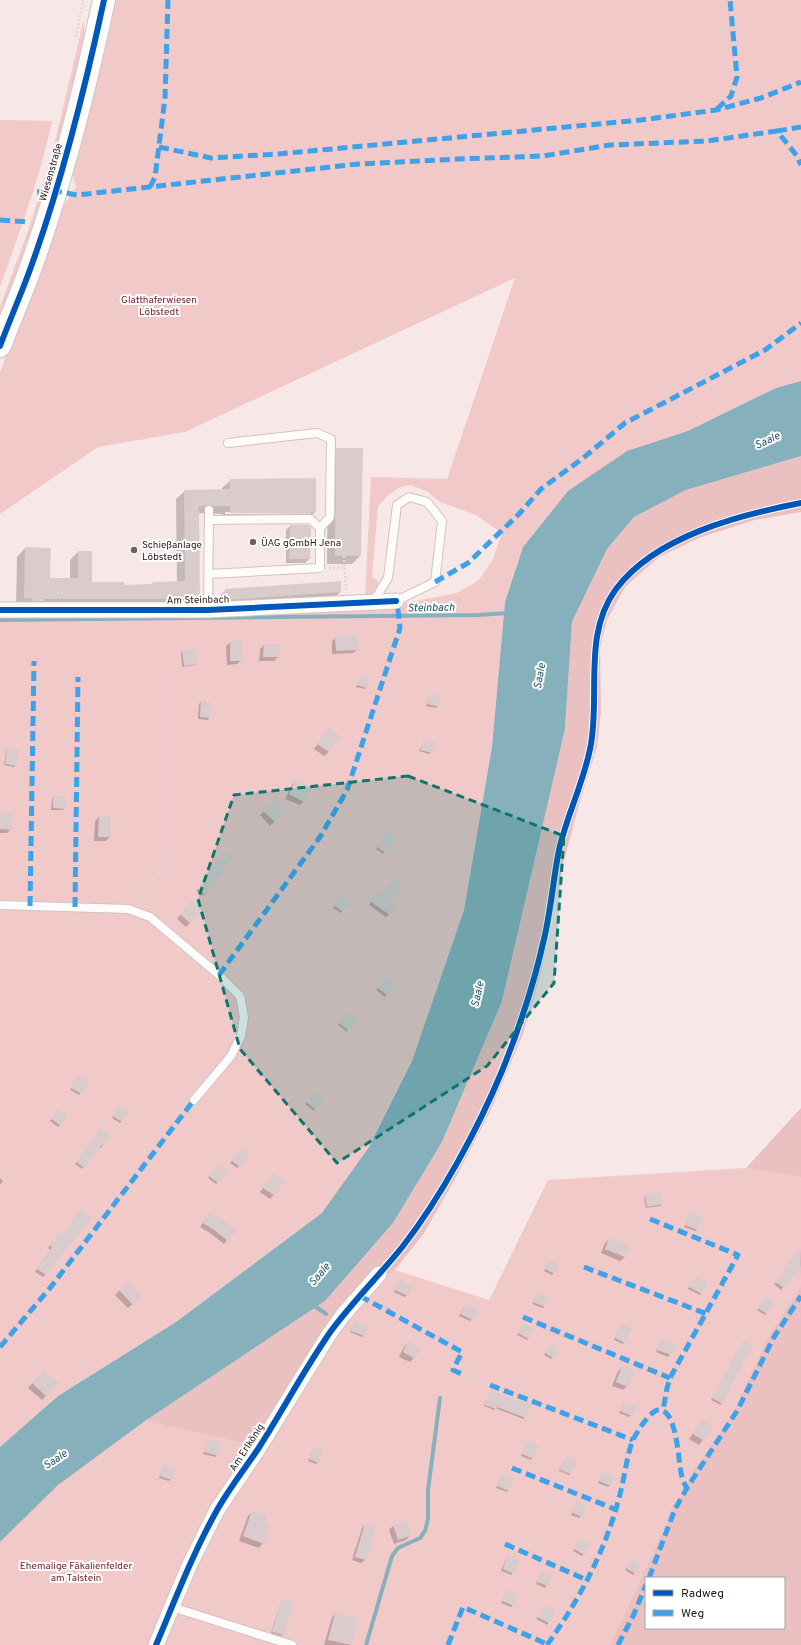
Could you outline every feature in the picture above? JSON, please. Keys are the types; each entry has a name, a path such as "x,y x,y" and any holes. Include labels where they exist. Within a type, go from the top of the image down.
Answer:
{"street":[{"name":"Wiesenstraße","path":"0,346 28,274 56,191 89,68 104,0"},
{"name":"Am Steinbach","path":"0,610 208,610 396,601"},
{"name":"Am Erlkönig","path":"156,1645 189,1566 217,1510 258,1449 328,1336 343,1315 379,1274"}],"lane":[{"path":"209,574 320,568 320,528 330,517 330,439 317,433 228,443"},
{"path":"373,602 388,578 397,505 409,497 427,502 442,521 435,582 396,601"},
{"path":"208,610 209,510"},
{"path":"209,520 310,519 320,528"},
{"path":"0,905 128,909 150,918 219,975 240,996 244,1017 241,1036 231,1056 194,1100"},
{"path":"172,1607 292,1645"}],"path":[{"path":"75,44 83,0"},
{"path":"344,556 346,603"},
{"path":"320,568 345,567"},
{"path":"57,593 63,593"},
{"path":"128,909 174,858 174,662"},
{"path":"462,1374 490,1385"}],"highlighted area":[{"path":"408,776 564,836 554,983 487,1066 337,1163 240,1049 198,899 234,795"}],"green space":[{"name":"Glatthaferwiesen Löbstedt","path":"116,0 801,0 801,381 776,388 568,491 523,547 505,602 492,747 464,910 412,1061 369,1147 322,1213 176,1322 58,1396 0,1447 0,616 379,608 457,593 479,580 493,559 502,533 476,515 440,502 428,492 411,485 400,487 387,496 378,507 372,577 378,581 378,584 374,591 365,598 371,477 447,479 515,278 185,432 98,447 0,514 0,372 22,316 53,221 76,187 71,166 100,71"},
{"path":"84,19 84,50 49,183 0,323 0,307 29,228 52,154"},
{"path":"0,120 52,121 22,226 0,287"},
{"name":"Ehemalige Fäkalienfelder am Talstein","path":"746,1168 801,1177 801,1286 769,1335 735,1408 715,1441 690,1475 687,1488 673,1509 610,1645 0,1645 0,1542 57,1485 145,1421 264,1448 333,1339 390,1273 395,1270 489,1300 548,1180"}],"shaded area":[{"path":"801,456 801,512 754,520 699,538 659,557 625,587 607,620 600,647 601,712 597,747 580,801 561,872 541,972 523,1034 490,1112 455,1179 424,1233 395,1270 390,1273 333,1339 264,1448 145,1421 325,1301 393,1223 442,1142 502,1001 565,729 572,622 607,549 634,517 686,490"},
{"path":"801,1108 801,1177 746,1168"},
{"path":"801,1286 801,1645 610,1645 673,1509 687,1488 690,1475 715,1441 735,1408 769,1335"}],"water":[{"name":"Saale","path":"801,381 801,456 686,490 634,517 607,549 572,622 565,729 502,1001 442,1142 393,1223 325,1301 145,1421 58,1485 0,1542 0,1447 58,1396 176,1322 322,1213 369,1147 412,1061 464,910 492,747 505,602 523,547 568,491 627,451 688,431 776,388"}],"building":[{"path":"336,448 363,448 361,556 335,556"},
{"path":"316,478 316,512 311,512 311,514 230,513 230,506 199,506 200,599 44,599 44,601 31,601 32,598 24,598 25,547 51,548 50,578 78,578 78,551 92,551 92,582 124,582 125,585 185,581 184,490 230,489 230,479"},
{"path":"290,525 308,525 311,527 310,559 289,559"},
{"path":"341,581 341,592 226,600 225,589"},
{"path":"358,635 359,650 336,651 335,636"},
{"path":"230,641 242,641 243,661 230,661"},
{"path":"264,644 280,644 279,657 263,657"},
{"path":"196,649 197,664 184,666 182,650"},
{"path":"360,674 370,677 367,688 357,685"},
{"path":"430,694 441,696 439,707 427,704"},
{"path":"201,701 212,702 210,718 200,717"},
{"path":"328,728 340,736 329,752 317,744"},
{"path":"424,739 435,742 432,753 420,750"},
{"path":"7,748 19,750 17,766 5,764"},
{"path":"296,779 312,787 304,802 289,794"},
{"path":"53,796 66,796 66,809 53,808"},
{"path":"273,801 284,813 275,822 263,811"},
{"path":"0,813 13,814 12,830 0,829"},
{"path":"99,816 111,816 111,837 98,837"},
{"path":"388,831 397,838 386,853 377,847"},
{"path":"226,851 233,856 206,895 197,888"},
{"path":"394,878 403,885 390,902 396,906 390,915 371,902 377,893 381,896"},
{"path":"340,897 350,904 343,912 334,905"},
{"path":"191,900 203,910 191,924 180,914"},
{"path":"385,977 396,986 388,996 377,987"},
{"path":"348,1012 358,1020 349,1031 339,1023"},
{"path":"79,1075 89,1082 82,1094 71,1088"},
{"path":"315,1091 325,1099 316,1110 306,1102"},
{"path":"120,1105 130,1111 122,1122 113,1116"},
{"path":"57,1109 68,1116 61,1126 51,1119"},
{"path":"100,1128 111,1136 104,1147 102,1145 85,1168 76,1162"},
{"path":"240,1148 249,1154 240,1167 231,1160"},
{"path":"220,1164 229,1171 218,1183 209,1176"},
{"path":"273,1174 285,1181 275,1196 263,1188"},
{"path":"660,1192 663,1204 647,1207 645,1195"},
{"path":"81,1209 92,1217 62,1255 61,1254 46,1275 37,1269 52,1247 50,1245 59,1233 62,1235"},
{"path":"690,1211 703,1217 698,1230 685,1225"},
{"path":"209,1212 225,1221 236,1231 228,1241 203,1223"},
{"path":"609,1238 630,1246 625,1257 605,1249"},
{"path":"800,1248 801,1274 796,1271 784,1288 775,1282"},
{"path":"549,1260 559,1264 555,1274 545,1269"},
{"path":"695,1276 708,1283 702,1294 689,1287"},
{"path":"399,1280 412,1286 408,1296 395,1290"},
{"path":"128,1281 142,1296 133,1305 119,1290"},
{"path":"537,1292 549,1297 545,1307 533,1302"},
{"path":"766,1297 775,1303 767,1314 758,1308"},
{"path":"466,1303 478,1310 473,1320 460,1314"},
{"path":"356,1320 369,1325 365,1336 351,1331"},
{"path":"523,1323 534,1329 529,1339 518,1333"},
{"path":"621,1323 632,1328 625,1343 615,1338"},
{"path":"662,1338 676,1343 671,1355 657,1350"},
{"path":"744,1340 753,1345 723,1404 712,1398"},
{"path":"408,1341 421,1348 415,1359 403,1352"},
{"path":"550,1343 559,1348 554,1358 545,1353"},
{"path":"622,1366 635,1371 628,1387 616,1382"},
{"path":"44,1370 59,1383 47,1397 32,1383"},
{"path":"491,1391 531,1405 526,1418 497,1407 496,1409 485,1405"},
{"path":"624,1402 636,1406 632,1416 620,1411"},
{"path":"702,1419 714,1427 704,1441 693,1434"},
{"path":"208,1439 222,1443 219,1456 204,1452"},
{"path":"528,1441 539,1445 533,1459 522,1454"},
{"path":"313,1447 323,1451 319,1463 309,1459"},
{"path":"566,1456 577,1461 571,1474 560,1470"},
{"path":"164,1464 176,1468 172,1480 160,1476"},
{"path":"603,1471 615,1476 611,1486 599,1481"},
{"path":"502,1474 514,1479 509,1491 497,1486"},
{"path":"577,1501 586,1505 582,1517 572,1513"},
{"path":"252,1511 267,1516 264,1524 270,1526 264,1544 243,1536"},
{"path":"407,1521 411,1536 398,1540 393,1525"},
{"path":"365,1523 376,1526 366,1560 355,1557"},
{"path":"580,1539 590,1544 585,1555 574,1549"},
{"path":"508,1554 520,1559 514,1574 503,1569"},
{"path":"631,1559 641,1564 636,1574 626,1568"},
{"path":"542,1570 553,1575 548,1586 537,1582"},
{"path":"507,1590 518,1594 514,1606 502,1601"},
{"path":"282,1598 294,1601 284,1635 272,1632"},
{"path":"544,1605 556,1611 549,1623 537,1617"},
{"path":"335,1613 358,1619 352,1645 328,1640"}],"waterway":[{"name":"Steinbach","path":"0,620 478,615 509,613"},
{"path":"312,1304 326,1314"},
{"path":"366,1645 392,1556 398,1548 420,1538 425,1531 428,1519 428,1490 440,1398"}],"marked path":[{"path":"150,187 155,177 165,98 168,0"},
{"path":"717,109 731,96 737,77 730,0"},
{"path":"159,147 211,158 278,154 641,120 716,110 761,98 801,82"},
{"path":"777,131 801,127"},
{"path":"37,192 56,191 77,195 358,164 543,156 610,145 707,141 777,131 797,156 801,165"},
{"path":"0,220 27,222"},
{"path":"435,582 468,563 519,514 541,489 582,459 625,423 765,350 801,323"},
{"path":"219,975 320,837 347,790 400,628 396,601"},
{"path":"30,906 34,661"},
{"path":"75,907 78,677"},
{"path":"0,1347 50,1288 194,1100"},
{"path":"650,1219 738,1255 670,1378 663,1411"},
{"path":"584,1267 707,1314"},
{"path":"360,1296 462,1352 453,1370 462,1374"},
{"path":"649,1577 675,1509 737,1411 774,1337 801,1296"},
{"path":"523,1317 670,1378"},
{"path":"490,1385 633,1440"},
{"path":"547,1645 571,1609 601,1552 615,1511 633,1440 647,1418 655,1411 658,1410 665,1412 670,1418 676,1438 682,1477 687,1488"},
{"path":"512,1468 617,1510"},
{"path":"505,1544 587,1580"},
{"path":"618,1645 634,1614 645,1587"},
{"path":"448,1645 463,1607 547,1644"}],"cycle path":[{"path":"0,346 25,284 51,208 80,104 104,0"},
{"path":"156,1645 191,1561 207,1528 221,1504 258,1449 331,1331 348,1309 403,1246 431,1206 458,1162 482,1116 502,1071 526,1006 536,973 546,928 562,837 585,771 591,744 593,724 594,664 596,644 599,625 606,606 616,589 633,571 653,555 676,542 700,531 726,522 752,514 801,503"},
{"path":"0,610 208,610 396,601"}],"place":[{"name":"ÜAG gGmbH Jena","path":"253,542"},
{"name":"Schießanlage Löbstedt","path":"134,550"}]}
